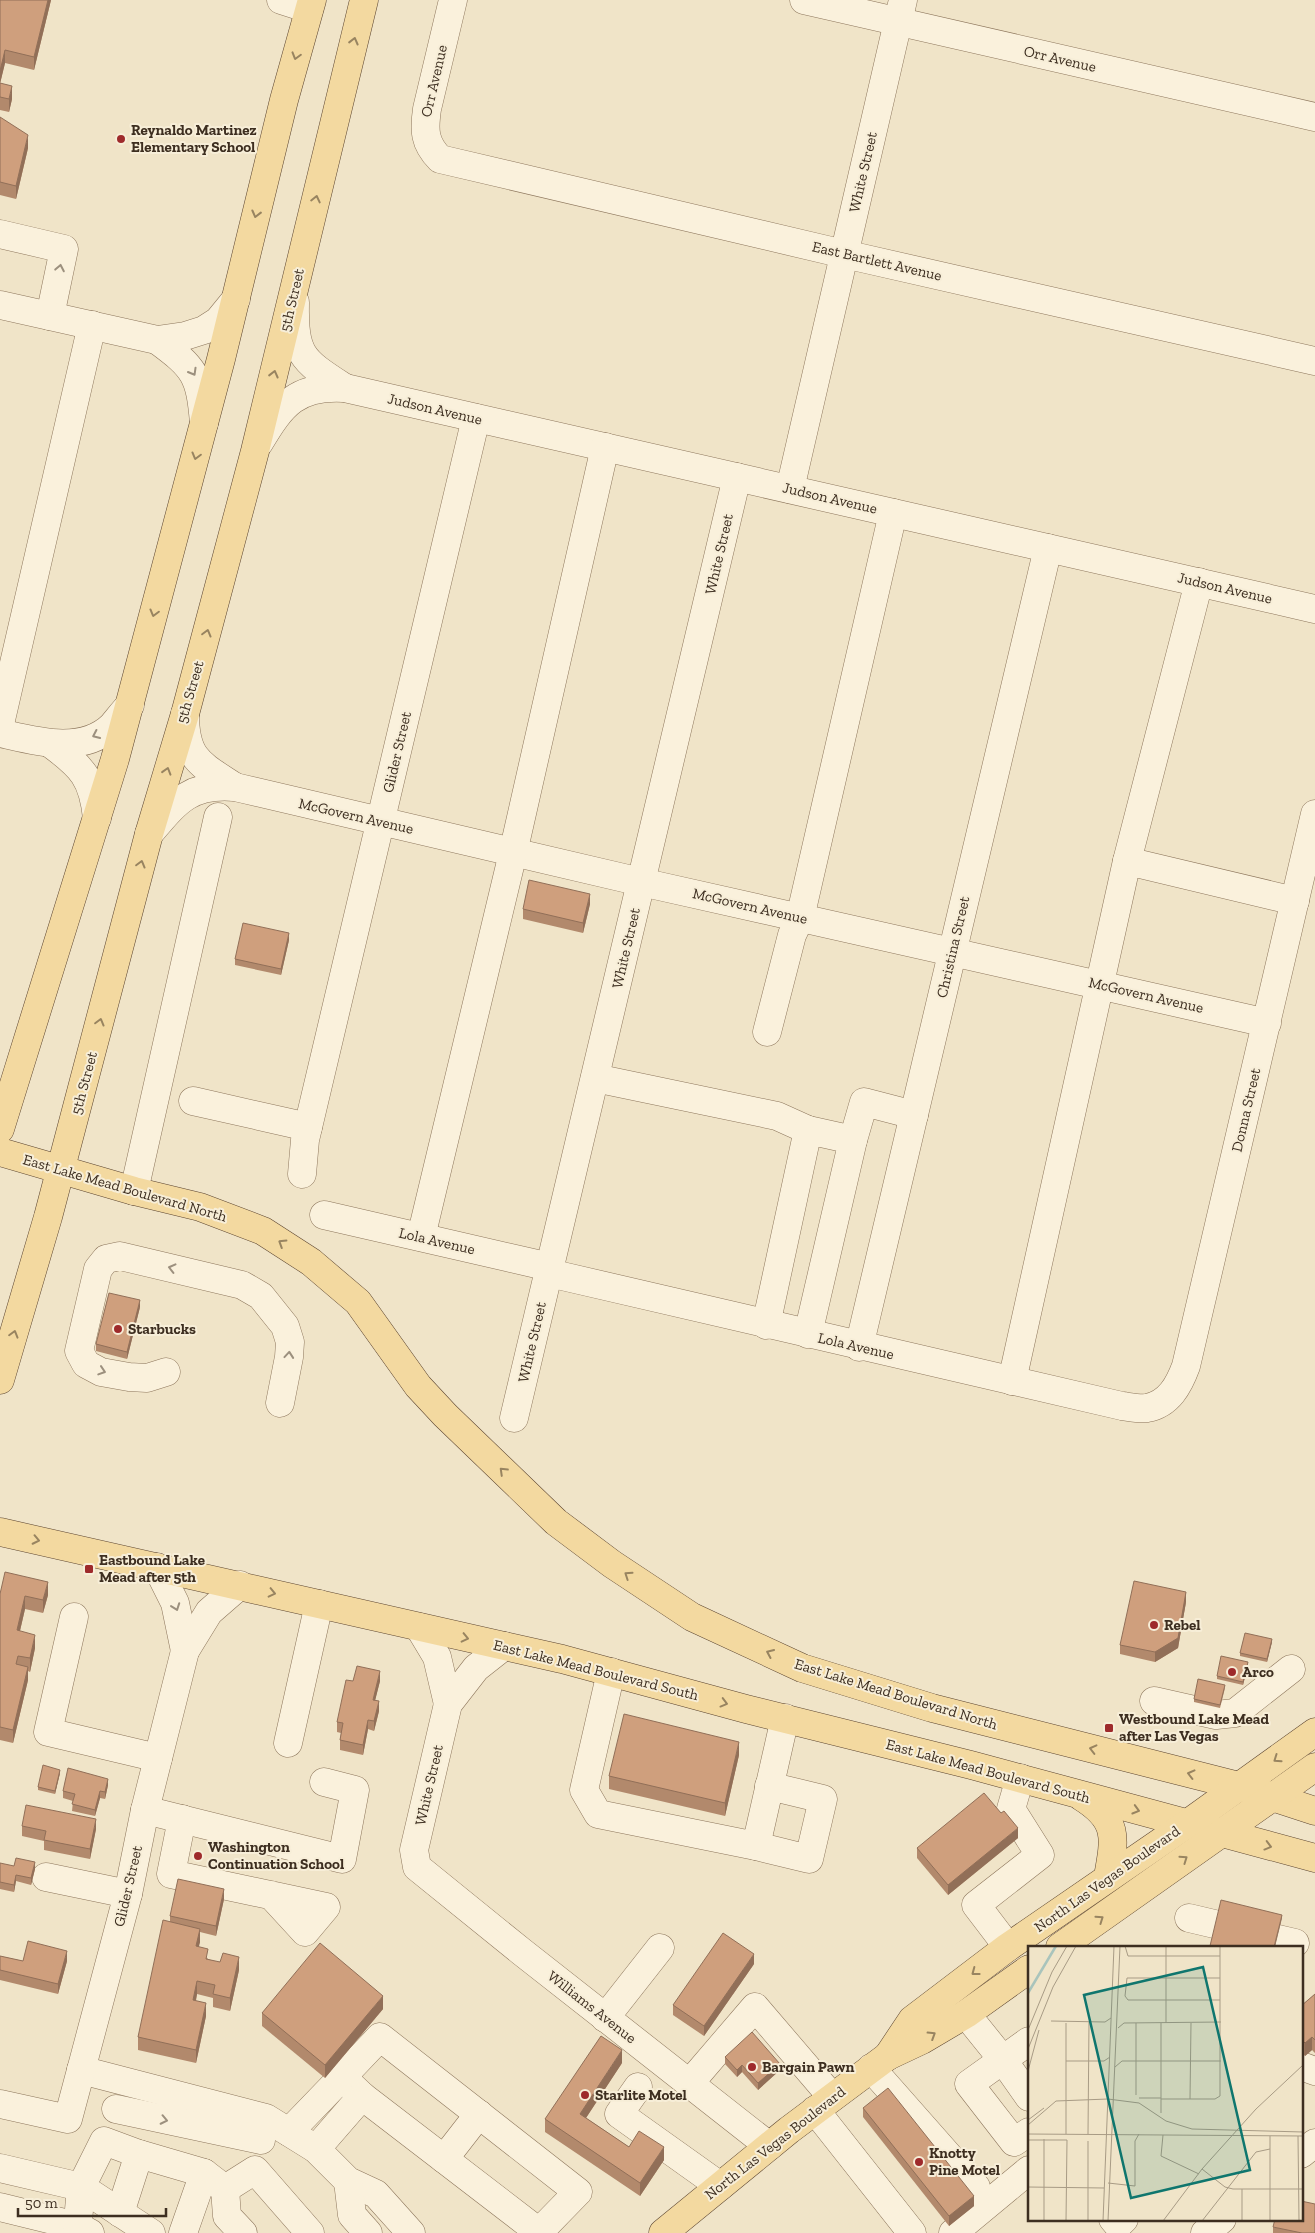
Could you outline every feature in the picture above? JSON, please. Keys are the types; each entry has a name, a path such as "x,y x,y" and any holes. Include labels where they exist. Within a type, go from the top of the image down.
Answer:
{"main road":[{"name":"5th Street","path":"0,1380 61,1170 149,834 185,714 255,451 364,0"},
{"path":"0,1129 97,818 130,705 204,425 284,100 310,5"},
{"name":"East Lake Mead Boulevard North","path":"0,1152 134,1191 200,1207 263,1231 311,1262 358,1302 418,1386 445,1415 556,1522 612,1564 692,1617 802,1668 904,1700 993,1725 1239,1786 1315,1810"},
{"name":"East Lake Mead Boulevard South","path":"0,1532 240,1585 611,1672 1020,1778 1315,1858"},
{"name":"North Las Vegas Boulevard","path":"879,2062 912,2020 1008,1947 1188,1824 1315,1732"},
{"name":"North Las Vegas Boulevard","path":"1061,1946 1315,1768"},
{"path":"1079,1794 1100,1808 1108,1821 1113,1849 1108,1878"},
{"name":"North Las Vegas Boulevard","path":"663,2233 769,2146 879,2062 922,2040 966,2014 1028,1970"}],"street":[{"path":"281,0 310,5"},
{"name":"Orr Avenue","path":"440,159 427,142 424,125 454,0"},
{"name":"Orr Avenue","path":"804,0 900,11 1315,117"},
{"name":"White Street","path":"790,489 900,11"},
{"name":"East Bartlett Avenue","path":"440,159 844,254 1315,361"},
{"path":"0,234 64,248 50,316"},
{"name":"Judson Avenue","path":"295,284 295,332 300,350 311,365 345,388"},
{"path":"0,304 157,340 185,336 204,330 218,321 236,299"},
{"path":"0,724 92,325"},
{"path":"157,340 181,357 196,377 202,396 204,425"},
{"name":"Judson Avenue","path":"255,451 283,406 291,399 319,388 345,388 1315,609"},
{"name":"Glider Street","path":"302,1174 308,1127 476,418"},
{"path":"421,1237 513,853 605,447"},
{"name":"White Street","path":"514,1418 737,477"},
{"path":"766,1032 792,934 800,918 893,513"},
{"name":"Christina Street","path":"859,1346 1048,548"},
{"path":"1012,1381 1127,861 1198,582"},
{"path":"0,733 51,744 89,739 112,726 130,705"},
{"name":"McGovern Avenue","path":"185,714 186,740 195,757 203,765 235,787"},
{"path":"51,744 75,762 86,775 93,790 97,818"},
{"name":"McGovern Avenue","path":"149,834 173,805 190,793 209,787 235,787 513,853 1266,1022"},
{"name":"Donna Street","path":"1164,1400 1178,1386 1186,1366 1315,814"},
{"path":"134,1191 218,817"},
{"path":"1127,861 1295,901"},
{"path":"595,1078 777,1116 808,1130 853,1140"},
{"path":"193,1100 308,1127"},
{"path":"808,1334 853,1140 864,1102 914,1114"},
{"path":"766,1325 808,1130"},
{"name":"Lola Avenue","path":"324,1215 421,1237 766,1325 1122,1406 1146,1408 1164,1400"},
{"path":"166,1372 148,1378 101,1372 86,1364 79,1351 98,1269 106,1259 120,1256 242,1285 261,1296 285,1326 290,1342 280,1403"},
{"name":"Glider Street","path":"157,1567 175,1603 185,1651"},
{"name":"Glider Street","path":"0,2104 68,2119 128,1894 145,1810 185,1651 209,1612 240,1585"},
{"path":"288,1743 319,1604"},
{"path":"74,1617 48,1732 158,1758"},
{"name":"White Street","path":"419,1627 437,1657 448,1704"},
{"name":"White Street","path":"417,1867 414,1850 448,1704 476,1668 504,1646"},
{"path":"1154,1701 1216,1715 1235,1713 1291,1669"},
{"path":"611,1672 584,1790 598,1814 756,1846 809,1859 823,1799 769,1786"},
{"path":"756,1846 785,1718"},
{"path":"1008,1947 976,1905 1040,1855 1011,1809 1020,1778"},
{"path":"145,1810 342,1859 355,1790 324,1782"},
{"path":"182,1819 171,1874 271,1895"},
{"name":"Williams Avenue","path":"417,1867 433,1882 769,2146"},
{"path":"46,1877 128,1894"},
{"path":"1189,1918 1294,1943"},
{"path":"605,2018 660,1948"},
{"path":"689,2084 755,2006 824,2103 912,2233"},
{"path":"966,2014 1028,2096"},
{"path":"225,2189 255,2170 272,2130 342,2077 380,2037 578,2192 539,2232 362,2096 342,2077"},
{"path":"1028,2042 969,2084 1014,2142 1028,2133"},
{"path":"879,2062 976,2187"},
{"path":"1302,2066 1315,2071"},
{"path":"81,2070 127,2082 272,2130 316,2149 348,2181 376,2194 411,2233"},
{"path":"127,2082 104,2141 81,2187 82,2231 7,2217 12,2171 81,2187 152,2233"},
{"path":"638,2087 614,2121 720,2186"},
{"path":"316,2149 362,2096"},
{"path":"116,2110 272,2130"},
{"path":"444,2158 479,2114"},
{"path":"104,2141 139,2154 204,2173 225,2189 228,2216 243,2233"},
{"path":"1302,2153 1315,2143"},
{"path":"120,2212 139,2154"},
{"path":"255,2170 310,2233"},
{"path":"953,2233 1028,2171"},
{"path":"183,2233 204,2173"},
{"path":"348,2181 352,2215 368,2233"},
{"path":"1114,2220 1118,2225 1123,2220"},
{"path":"1205,2233 1221,2220"}],"building":[{"path":"0,0 48,0 34,57 5,50 0,71"},
{"path":"0,83 12,86 9,99 0,97"},
{"path":"0,117 28,135 16,186 0,182"},
{"path":"529,880 590,894 583,923 523,909"},
{"path":"243,923 289,933 281,969 235,959"},
{"name":"Starbucks","path":"109,1293 140,1300 127,1352 96,1344"},
{"path":"5,1572 48,1582 43,1600 25,1596 17,1630 35,1635 30,1658 18,1656 16,1664 28,1667 13,1730 0,1727 0,1594"},
{"name":"Rebel","path":"1134,1581 1186,1592 1178,1638 1155,1652 1120,1645"},
{"path":"1245,1633 1272,1639 1267,1659 1240,1653"},
{"path":"1221,1656 1248,1662 1243,1682 1217,1676"},
{"path":"357,1666 380,1671 373,1700 379,1701 374,1721 368,1720 363,1745 340,1740 343,1723 337,1722 346,1680 353,1681"},
{"path":"1198,1679 1225,1685 1220,1705 1194,1699"},
{"path":"624,1714 739,1742 725,1803 609,1776"},
{"path":"43,1765 60,1770 55,1791 38,1787"},
{"path":"68,1768 108,1779 105,1792 100,1791 95,1810 72,1804 75,1794 63,1791"},
{"path":"984,1793 1001,1813 1004,1811 1018,1828 948,1885 917,1848"},
{"path":"26,1805 96,1819 90,1849 44,1840 46,1831 22,1826"},
{"path":"16,1858 35,1862 31,1878 16,1875 14,1885 0,1882 0,1863 14,1866"},
{"path":"178,1879 224,1889 216,1926 170,1916"},
{"path":"1221,1900 1282,1915 1274,1946 1210,1946"},
{"path":"163,1920 200,1929 196,1946 208,1949 206,1959 220,1962 223,1953 239,1957 230,1998 213,1994 215,1985 197,1981 193,2000 206,2003 196,2050 138,2037"},
{"path":"723,1933 754,1954 704,2026 673,2005"},
{"path":"28,1941 67,1951 58,1984 0,1970 0,1956 23,1961"},
{"path":"320,1943 383,1996 325,2065 262,2013"},
{"path":"1315,1994 1315,2040 1312,2037 1305,2043 1302,2040 1302,2005"},
{"name":"Bargain Pawn","path":"752,2032 780,2064 758,2083 742,2065 737,2070 725,2057"},
{"name":"Starlite Motel","path":"601,2036 622,2050 580,2114 629,2147 639,2131 664,2147 640,2183 545,2119"},
{"name":"Knotty Pine Motel","path":"888,2088 974,2196 949,2216 863,2108"},
{"path":"1302,2201 1315,2204 1315,2233 1302,2233 1273,2227 1275,2220 1302,2220"}],"place":[{"name":"Reynaldo Martinez Elementary School","path":"121,139"},
{"name":"Starbucks","path":"118,1329"},
{"name":"Eastbound Lake Mead after 5th","path":"89,1569"},
{"name":"Rebel","path":"1154,1625"},
{"name":"Arco","path":"1232,1672"},
{"name":"Westbound Lake Mead after Las Vegas","path":"1109,1728"},
{"name":"Washington Continuation School","path":"198,1856"},
{"name":"Bargain Pawn","path":"752,2067"},
{"name":"Starlite Motel","path":"585,2095"},
{"name":"Knotty Pine Motel","path":"919,2162"}]}
